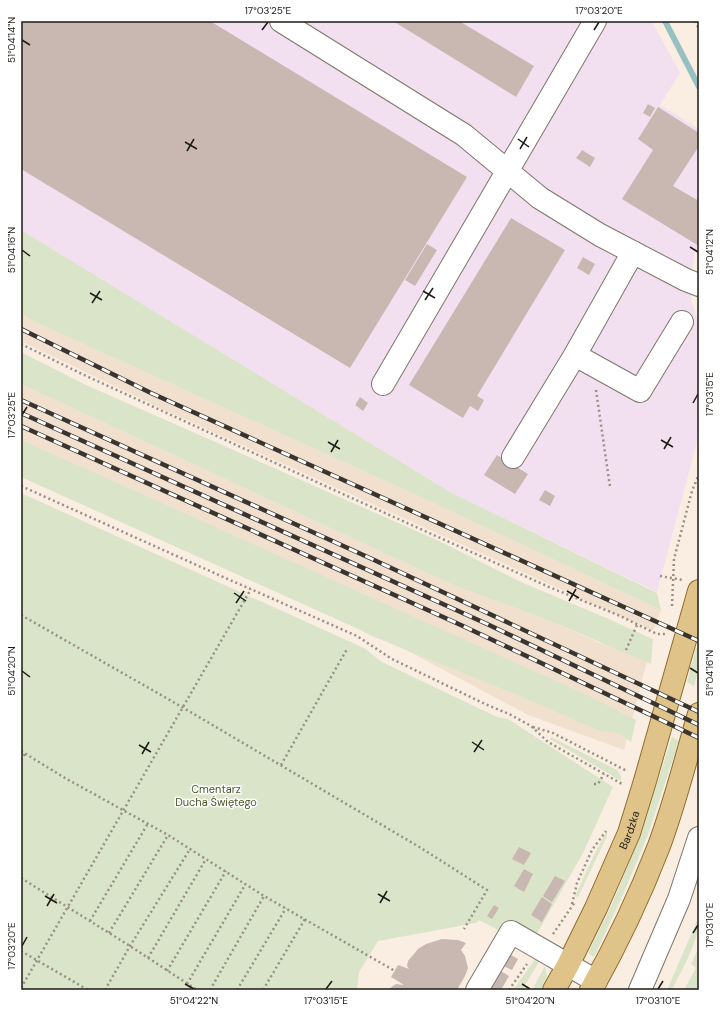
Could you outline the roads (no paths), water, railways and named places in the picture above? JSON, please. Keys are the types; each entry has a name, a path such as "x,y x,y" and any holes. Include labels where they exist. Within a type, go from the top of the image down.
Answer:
{"main road":[{"name":"Bardzka","path":"554,990 596,908 629,833 680,660 691,585"},
{"path":"594,986 636,900 659,846 699,714"}],"lane":[{"path":"281,21 464,135 540,198 600,235 686,280 699,285"},
{"path":"383,384 596,21"},
{"path":"513,457 584,359 633,252"},
{"path":"584,359 640,391 682,322"},
{"path":"640,990 679,899 699,838"},
{"path":"477,990 511,932 568,965 594,986"}],"waterway":[{"path":"665,21 699,87"}],"railway":[{"path":"21,329 151,393 699,641"},
{"path":"21,400 372,559 699,712"},
{"path":"21,413 487,624 699,725"},
{"path":"21,426 463,626 699,738"}],"park label":[{"name":"Cmentarz Ducha Świętego","path":"216,795"}]}
